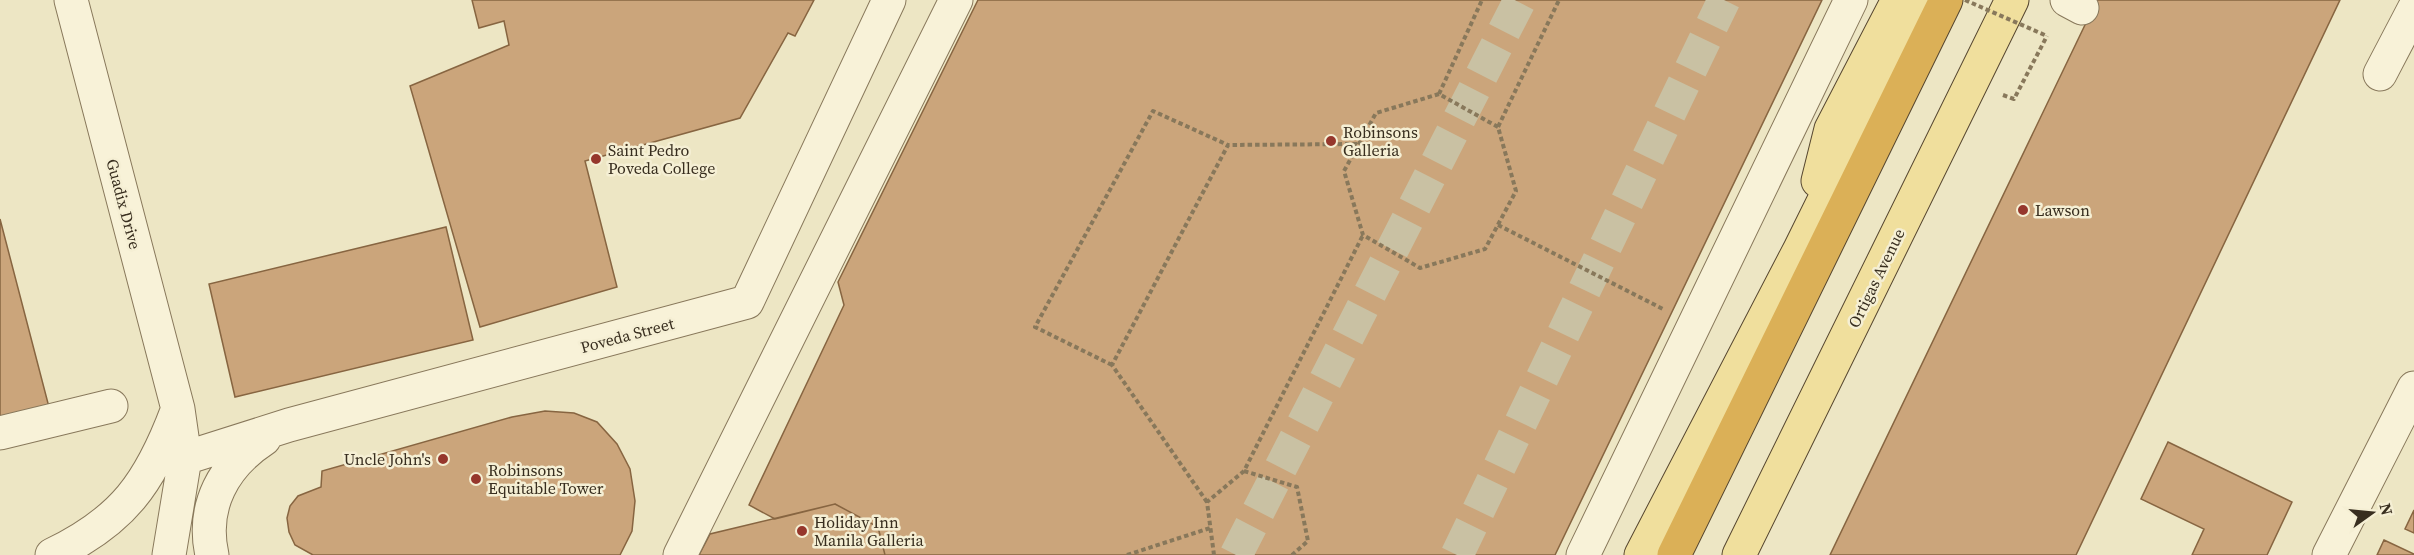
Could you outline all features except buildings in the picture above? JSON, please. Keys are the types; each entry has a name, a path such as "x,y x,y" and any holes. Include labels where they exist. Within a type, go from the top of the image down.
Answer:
{"highway":[{"path":"1674,555 1947,0"}],"main road":[{"path":"1800,249 1831,129 1898,0"},
{"path":"1641,555 1800,249 1923,0"},
{"name":"Ortigas Avenue","path":"1739,555 2012,0"}],"street":[{"name":"Guadix Drive","path":"71,0 178,409 185,458 169,555"},
{"path":"796,319 747,302 889,0"},
{"path":"687,549 796,319 956,0"},
{"path":"1582,555 1851,0"},
{"path":"1860,126 1881,109 1936,0"},
{"path":"2380,74 2414,9"},
{"name":"Poveda Street","path":"185,458 290,425 747,302"},
{"path":"2329,555 2414,388"},
{"path":"0,433 111,406"},
{"path":"52,555 92,533 134,496 158,458 178,409"},
{"path":"212,555 210,516 220,483 238,458 290,425"}],"path":[{"path":"1440,94 1482,0"},
{"path":"1363,236 1420,268 1485,249 1516,191 1498,127 1559,0"},
{"path":"1965,0 2047,36 2014,99"},
{"path":"1207,502 1244,471 1363,236 1344,171 1376,113 1440,94 1498,127"},
{"path":"1214,555 1207,502 1112,365 1035,327 1153,111 1228,145 1359,144"},
{"path":"1112,365 1228,145"},
{"path":"1498,225 1694,323"},
{"path":"1244,471 1297,487 1308,542 1292,555"},
{"path":"1126,555 1210,528"}],"tunnel":[{"path":"1236,555 1520,0"},
{"path":"1457,555 1724,0"}],"place":[{"name":"Robinsons Galleria","path":"1331,141"},
{"name":"Saint Pedro Poveda College","path":"596,159"},
{"name":"Lawson","path":"2023,210"},
{"name":"Uncle John's","path":"443,459"},
{"name":"Robinsons Equitable Tower","path":"476,479"},
{"name":"Holiday Inn Manila Galleria","path":"802,531"}]}
